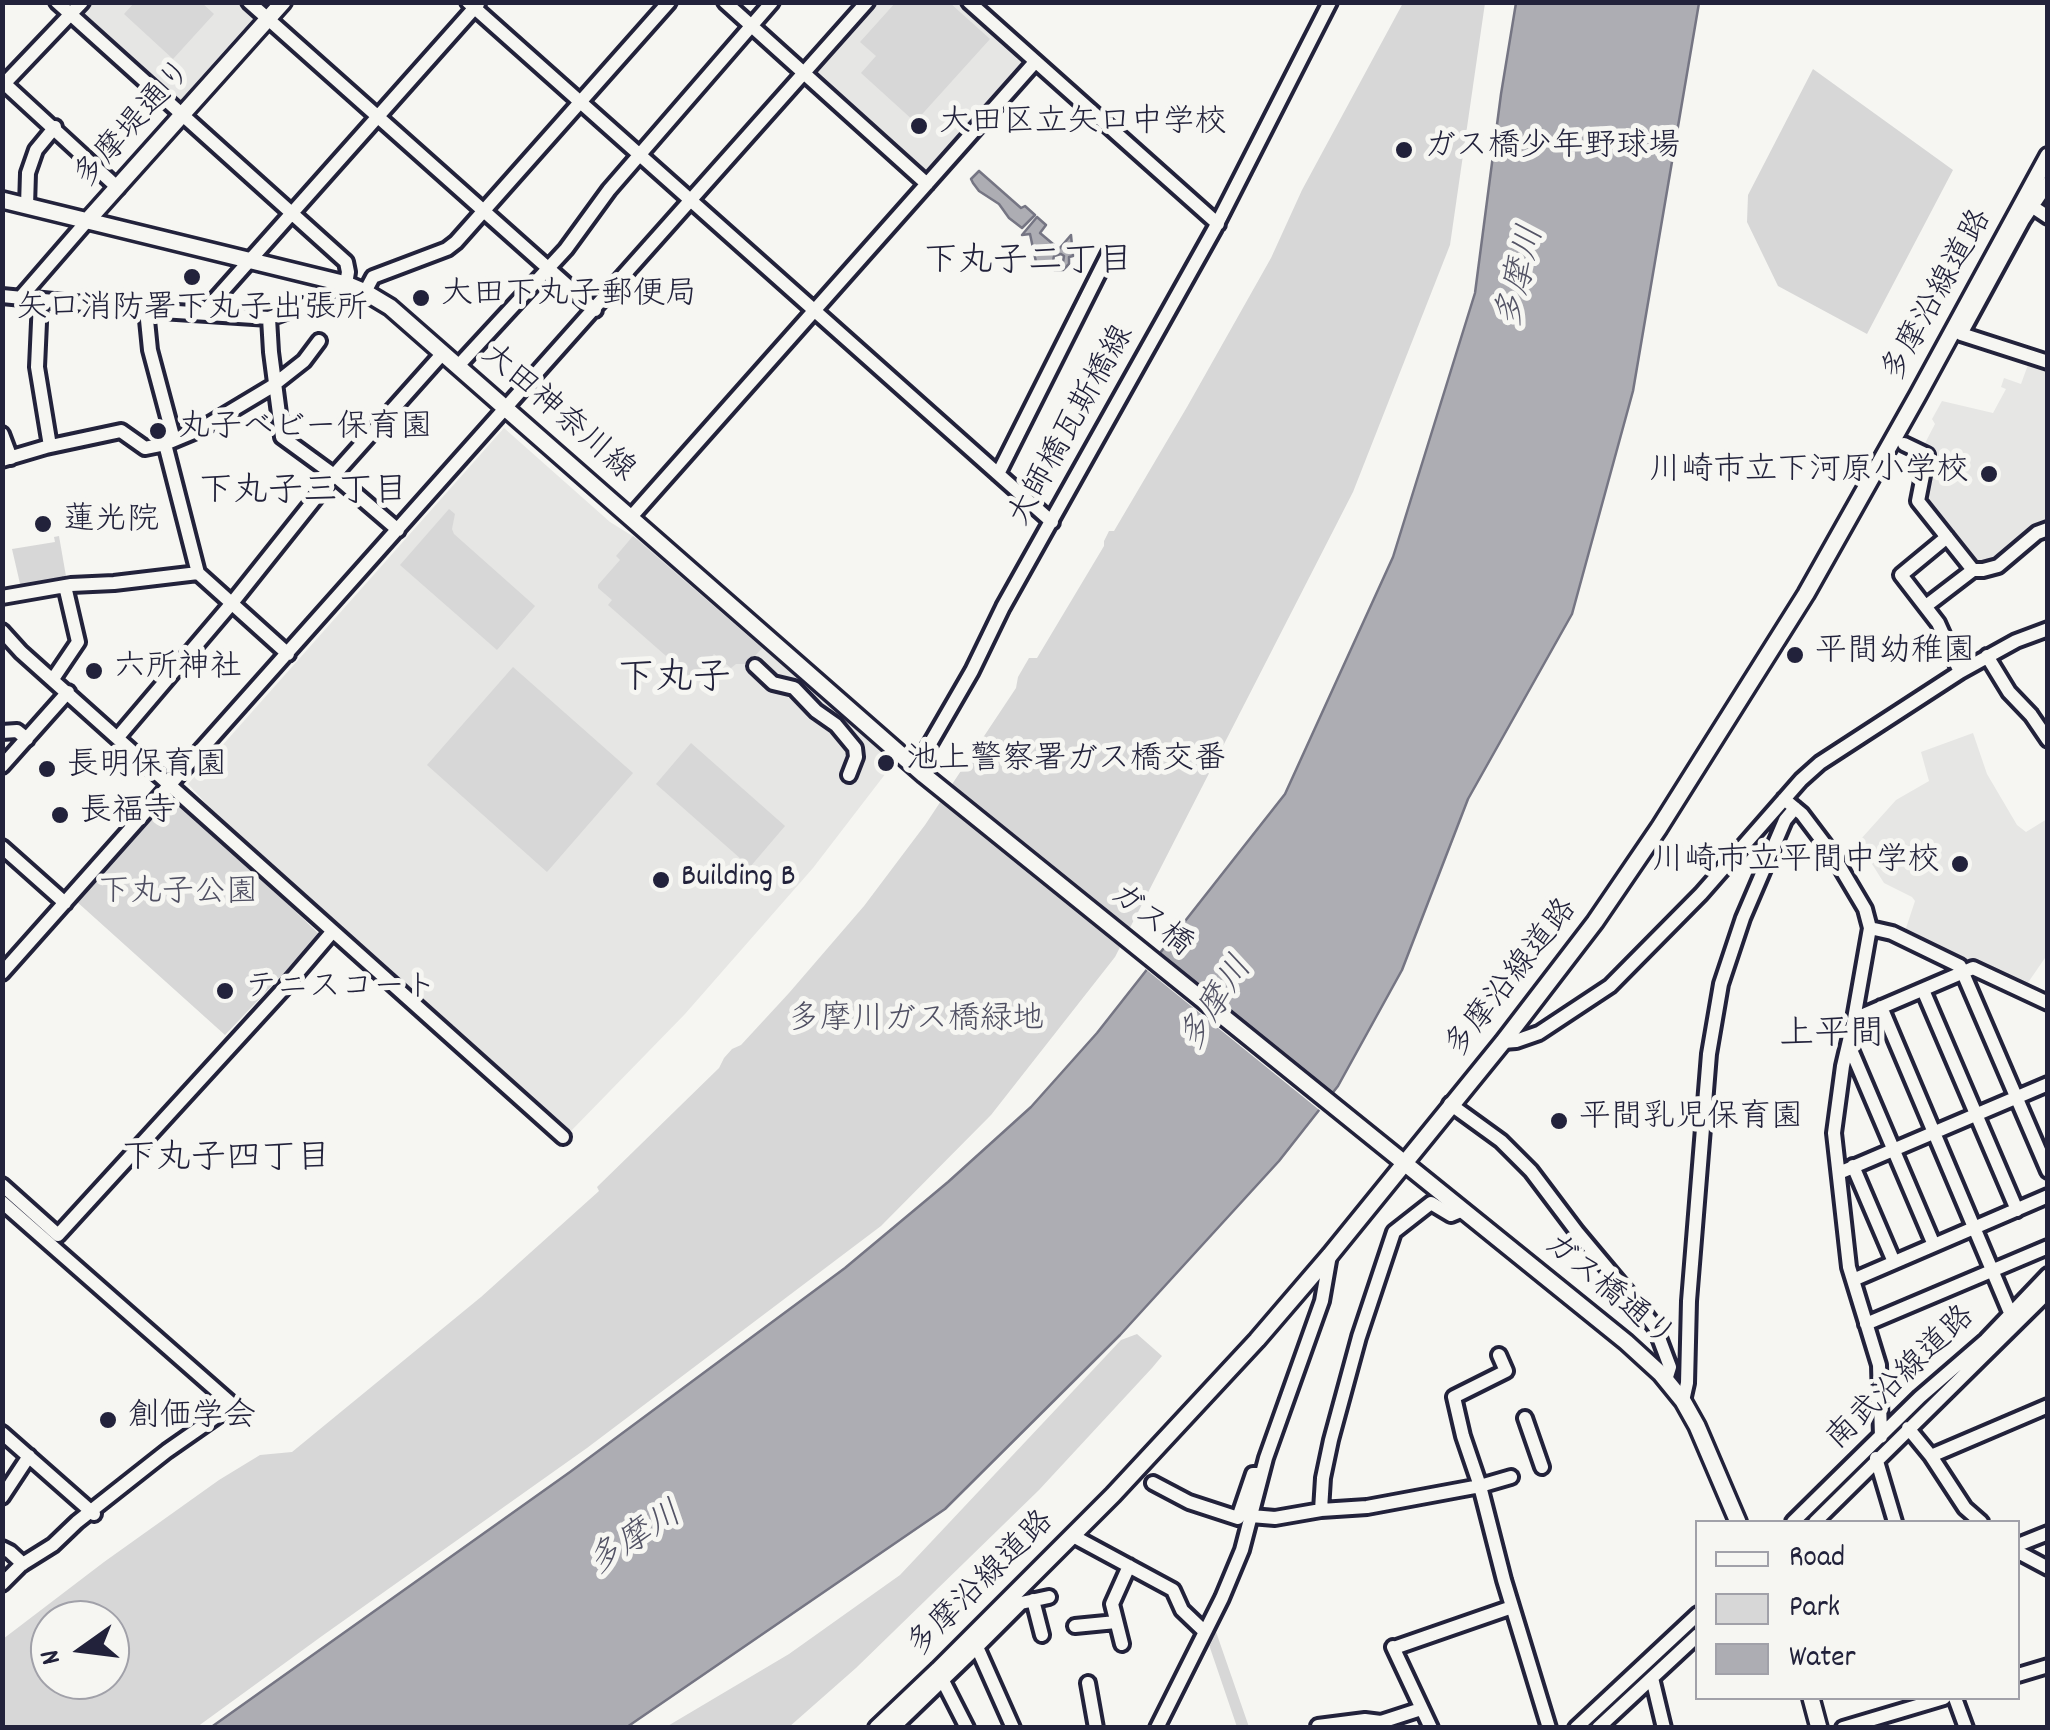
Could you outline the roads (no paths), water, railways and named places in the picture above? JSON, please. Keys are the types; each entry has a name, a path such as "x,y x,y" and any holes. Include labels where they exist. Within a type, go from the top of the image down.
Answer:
{"main road":[{"name":"多摩堤通り","path":"2,200 87,221 282,2"},
{"name":"多摩沿線道路","path":"877,1728 941,1676 1023,1599 1072,1536 1257,1340 1503,1042 1596,922 1806,594 2048,156"},
{"name":"大田神奈川線","path":"87,221 346,284 390,307 920,771"},
{"name":"ガス橋","path":"920,771 1385,1149"},
{"name":"ガス橋通り","path":"1385,1149 1626,1342 1666,1380 1684,1401 1737,1520"},
{"path":"1812,1700 1819,1728"}],"street":[{"path":"2,296 270,318 346,284 346,262 57,2"},
{"path":"82,2 4,85 118,188"},
{"path":"249,2 595,310"},
{"path":"365,292 372,277 453,246 668,2"},
{"path":"725,2 927,184"},
{"path":"458,366 566,248 639,154 772,2"},
{"path":"2,974 867,2"},
{"path":"969,2 1218,224"},
{"name":"大師橋瓦斯橋線","path":"920,771 1004,607 1218,224 1330,2"},
{"path":"203,314 474,4 1052,522"},
{"path":"631,517 1036,62"},
{"path":"27,206 28,172 36,150 54,127"},
{"path":"2048,183 1961,334 2048,362"},
{"path":"2033,207 2048,217"},
{"path":"21,297 87,221"},
{"path":"998,474 1109,253"},
{"path":"40,300 36,367 50,446"},
{"path":"146,310 150,350 198,573 288,654"},
{"path":"270,318 282,437 398,530"},
{"path":"2,434 7,459 121,430 144,448 170,442 213,422 274,384 304,361 320,342"},
{"path":"118,737 334,475 443,352"},
{"path":"1904,444 1927,455 1917,497 1974,570"},
{"path":"1926,606 1974,570 1998,566 2037,533 2048,529"},
{"path":"1947,538 1901,575 1938,623 1960,672"},
{"path":"2,597 66,586 198,573"},
{"path":"53,679 78,642 66,586"},
{"path":"1503,1042 1539,1033 1610,986 1789,804 1820,763 1987,656 2048,629"},
{"path":"2,631 564,1137"},
{"path":"1987,656 2008,692 2048,740"},
{"path":"754,666 773,683 790,685 836,725 855,748 849,774"},
{"path":"2,766 68,692"},
{"path":"3,732 18,731 26,739"},
{"path":"1789,804 1802,814 1833,855 1866,909 1870,928 1834,1133 1851,1273 1879,1365 1876,1462 1894,1520"},
{"path":"1684,1401 1709,1054 1721,984 1789,804"},
{"path":"2,847 65,903"},
{"path":"1870,928 1892,934 2048,1003"},
{"path":"2,1185 58,1235 333,932"},
{"path":"1854,1019 1968,970"},
{"path":"1968,970 2048,1170"},
{"path":"1923,990 2016,1210"},
{"path":"1882,1007 2011,1315"},
{"path":"1848,1043 1934,1245"},
{"path":"1839,1173 2048,1084"},
{"path":"1450,1104 1501,1141 1531,1171 1634,1300 1655,1327 1670,1367 1666,1380"},
{"path":"1854,1166 1894,1262"},
{"path":"1851,1273 1894,1262 2048,1196"},
{"path":"2,1202 233,1404 2,1584"},
{"path":"1321,1510 1323,1478 1359,1337 1394,1232 1431,1203 1451,1216 1463,1210"},
{"path":"1866,1324 2048,1247"},
{"path":"1156,1728 1242,1550 1261,1474 1322,1301 1330,1255"},
{"name":"南武沿線道路","path":"1795,1520 1920,1397 2011,1315 2048,1274"},
{"name":"南武沿線道路","path":"1817,1520 2048,1292"},
{"path":"1499,1355 1506,1372 1454,1397 1512,1608 1550,1728"},
{"path":"1931,1456 2048,1406"},
{"path":"1525,1418 1542,1467"},
{"path":"1908,1428 1965,1508 1979,1520"},
{"path":"2,1433 93,1512"},
{"path":"2,1497 29,1456"},
{"path":"1153,1483 1238,1518 1252,1474 1261,1474"},
{"path":"1251,1516 1275,1518 1367,1507 1480,1486 1511,1476"},
{"path":"2020,1548 2048,1533"},
{"path":"1072,1536 1173,1590 1182,1610 1205,1632"},
{"path":"2,1548 23,1564"},
{"path":"2020,1550 2048,1568"},
{"path":"1122,1644 1112,1604 1129,1566"},
{"path":"893,1728 941,1676 977,1647 1023,1599 1050,1596"},
{"path":"1023,1599 1042,1635"},
{"path":"1430,1728 1394,1648 1512,1608"},
{"path":"1576,1728 1695,1617"},
{"path":"1074,1626 1116,1622"},
{"path":"1598,1728 1695,1638"},
{"path":"977,1647 1013,1728"},
{"path":"2020,1674 2048,1666"},
{"path":"941,1676 966,1728"},
{"path":"1652,1678 1664,1728"},
{"path":"1088,1683 1096,1728"},
{"path":"1843,1728 1937,1700"},
{"path":"1956,1700 1966,1728"},
{"path":"1318,1726 1365,1720 1381,1722 1421,1709"},
{"path":"910,1711 918,1728"}],"water":[{"name":"多摩川","path":"1516,3 1699,3 1633,391 1572,614 1468,799 1402,970 1338,1086 1279,1161 1120,1335 945,1509 627,1727 210,1728 570,1472 845,1268 948,1182 1031,1107 1097,1033 1285,794 1393,557 1475,293"},
{"path":"979,171 1021,208 1025,206 1035,215 1022,228 999,204 979,191 971,179"},
{"path":"1037,217 1046,225 1040,233 1059,249 1071,235 1073,256 1063,270 1054,270 1049,264 1063,262 1061,254 1054,256 1053,261 1036,262 1030,234 1022,235"}],"place":[{"name":"大田区立矢口中学校","path":"919,126"},
{"name":"ガス橋少年野球場","path":"1404,150"},
{"name":"矢口消防署下丸子出張所","path":"192,277"},
{"name":"大田下丸子郵便局","path":"421,298"},
{"name":"丸子ベビー保育園","path":"158,431"},
{"name":"川崎市立下河原小学校","path":"1989,474"},
{"name":"蓮光院","path":"43,524"},
{"name":"平間幼稚園","path":"1795,655"},
{"name":"六所神社","path":"94,671"},
{"name":"池上警察署ガス橋交番","path":"886,763"},
{"name":"長明保育園","path":"47,769"},
{"name":"長福寺","path":"60,815"},
{"name":"川崎市立平間中学校","path":"1960,864"},
{"name":"Building B","path":"661,880"},
{"name":"テニスコート","path":"225,991"},
{"name":"平間乳児保育園","path":"1559,1121"},
{"name":"創価学会","path":"108,1420"}],"district":[{"name":"下丸子二丁目","path":"1028,265"},
{"name":"下丸子三丁目","path":"303,495"},
{"name":"下丸子","path":"674,683"},
{"name":"上平間","path":"1832,1038"},
{"name":"下丸子四丁目","path":"226,1162"}],"park label":[{"name":"下丸子公園","path":"178,896"},
{"name":"多摩川ガス橋緑地","path":"916,1023"}]}
